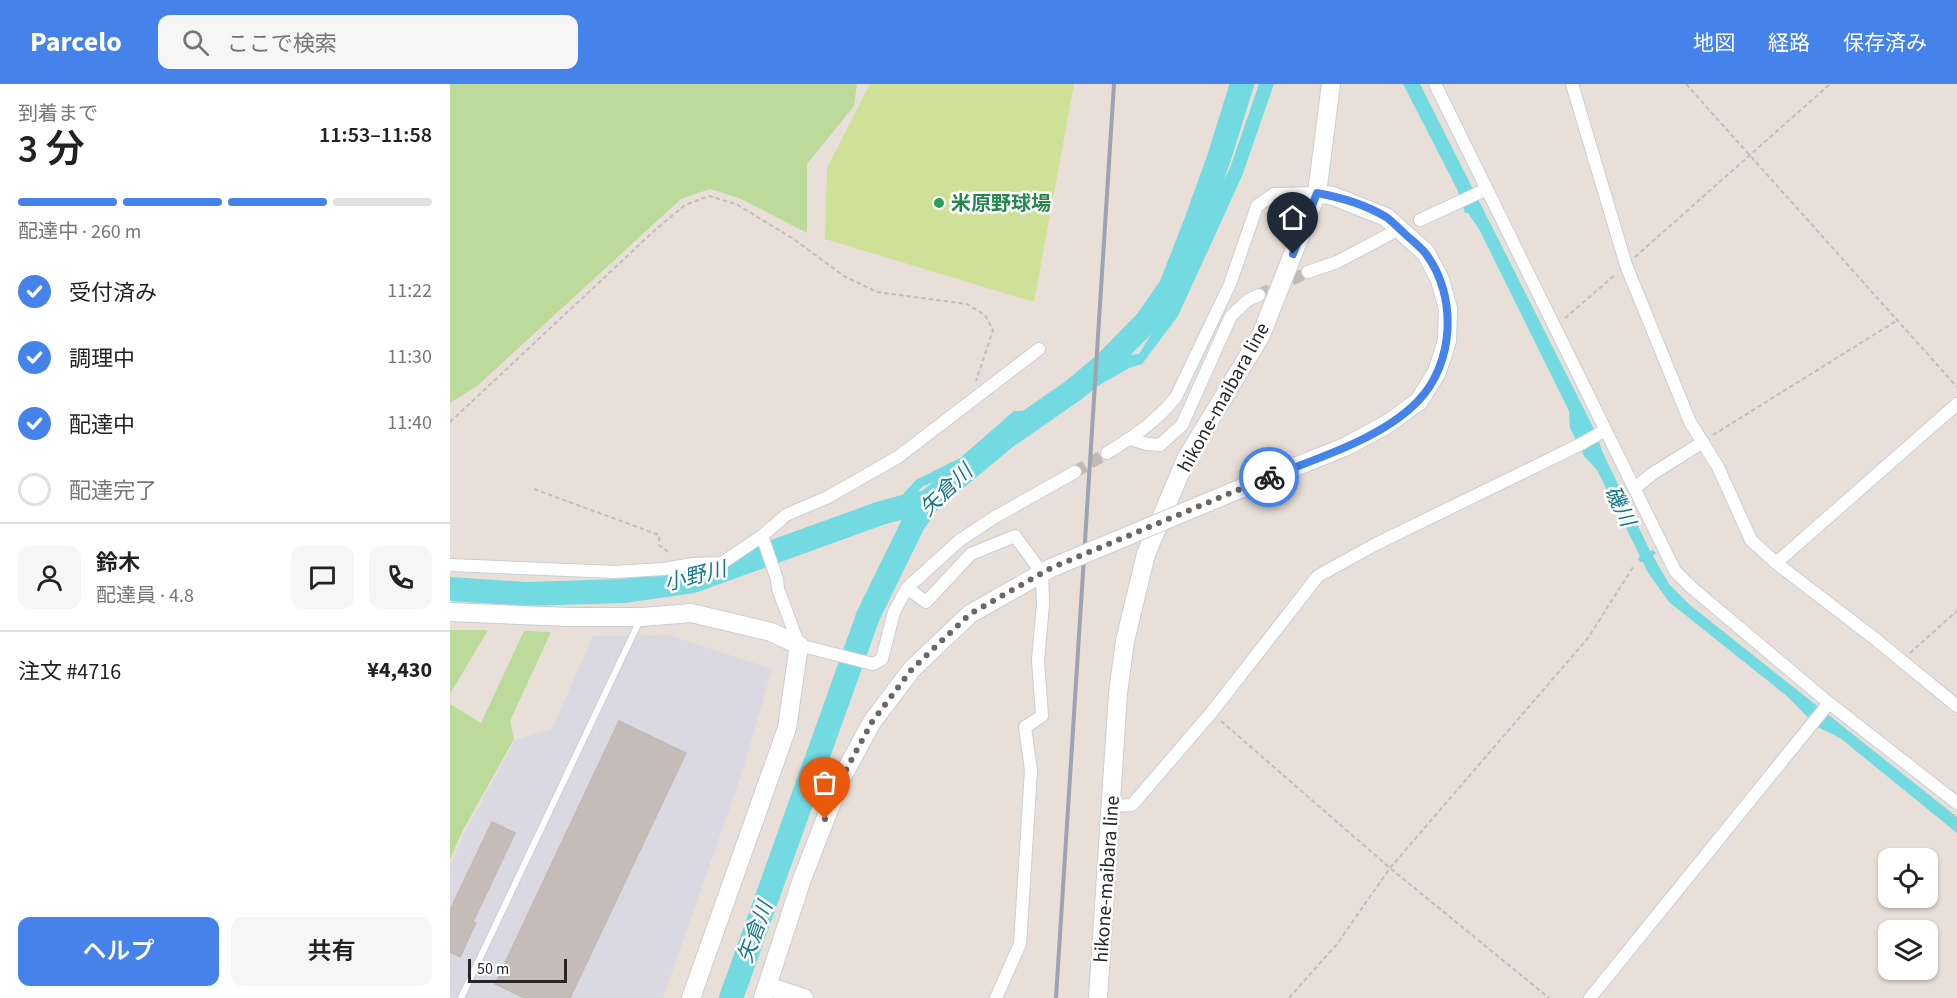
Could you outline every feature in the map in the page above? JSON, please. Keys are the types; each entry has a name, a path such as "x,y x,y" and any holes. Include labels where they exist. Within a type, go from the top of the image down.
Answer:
{"street":[{"name":"hikone-maibara line","path":"1098,998 1118,693 1125,641 1146,554 1186,459 1261,335 1317,193 1330,84"},
{"path":"1435,84 1483,191 1553,326 1601,432 1635,488 1675,571 1827,705 1957,803"},
{"path":"1572,84 1626,265 1690,422 1718,467 1752,540 1776,563 1902,660 1957,706"},
{"path":"1420,220 1483,191"},
{"path":"804,998 765,992 802,879 841,779 872,722 912,669 970,614 1046,570 1347,446 1389,423 1419,401 1437,372 1447,341 1448,309 1440,280 1426,253 1386,217 1333,196 1294,192 1274,194 1257,206 1226,293 1176,397 1166,410 1107,453"},
{"path":"1308,272 1337,262 1390,234"},
{"path":"1130,438 1147,444 1160,445 1182,425 1231,316 1239,307 1259,295"},
{"path":"450,565 614,572 664,570 693,564 722,563 762,536 786,515 828,497 898,457 1039,349"},
{"path":"1776,563 1957,404"},
{"path":"1110,806 1132,805 1212,713 1318,576 1376,544 1579,445 1601,432"},
{"path":"1635,488 1652,474 1703,442"},
{"path":"450,612 569,617 642,617 691,613 771,632 799,645 873,664 882,659 894,612 907,588 960,540 995,517 1075,472"},
{"path":"691,998 787,728 799,645 778,589 777,579 762,536"},
{"path":"907,588 926,602 971,554 1015,536 1046,570 1038,660 1042,716 1025,727 1031,770 1020,944 996,998"},
{"path":"1590,998 1827,705"}],"lane":[{"path":"461,998 642,617"}],"path":[{"path":"1686,84 1957,387"},
{"path":"1553,326 1566,318 1830,84"},
{"path":"450,422 655,230 685,205 710,196 736,204 792,238 844,276 877,291 967,304 985,315 993,330 968,403"},
{"path":"1703,442 1896,321"},
{"path":"534,489 659,535 659,545 667,551"},
{"path":"1289,998 1337,944 1390,868 1588,638 1633,567"},
{"path":"1902,660 1957,611"},
{"path":"1212,713 1390,868 1549,998"}],"shaded area":[{"path":"669,635 772,669 742,773 663,998 450,998 450,866 463,836 515,740 552,729 593,636"}],"green space":[{"path":"450,84 857,84 854,106 807,164 807,233 739,198 710,189 681,199 477,386 450,403"},
{"name":"米原野球場","path":"870,84 1074,84 1034,302 825,239 827,168"},
{"path":"450,630 488,630 450,694"},
{"path":"524,631 551,632 510,721 514,739 463,830 450,859 450,704 481,723"}],"water":[{"path":"1259,84 1274,84 1242,176 1178,316 1142,364 1129,368 1034,423 1014,428 966,467 922,487 894,517 884,515 916,480 960,458 1014,411 1029,411 1045,399 1061,396 1120,356 1139,354 1166,310 1201,239 1207,211 1230,168"},
{"name":"磯川","path":"1403,84 1420,84 1595,431 1603,453 1650,551 1653,550 1656,553 1653,556 1669,584 1690,605 1957,817 1957,833 1840,738 1816,726 1788,697 1669,602 1643,562 1638,559 1640,556 1597,470 1584,456 1570,428 1569,411 1479,229 1468,213 1465,213 1457,189"}],"building":[{"path":"619,721 686,753 570,998 525,998 495,984"},
{"path":"492,822 515,833 473,922 476,923 460,957 450,952 450,910"}],"waterway":[{"name":"矢倉川","path":"731,998 868,616 913,524 929,501 1006,437 1074,390 1106,363 1147,321 1171,286 1219,158 1242,84"},
{"name":"小野川","path":"450,589 526,594 623,591 693,581 881,513 918,503"}],"tunnel":[{"path":"1259,295 1308,272"},
{"path":"1075,472 1107,453"}],"railway":[{"path":"1056,998 1114,84"}],"way so far":[{"path":"825,819 841,779 872,722 912,669 970,614 1051,568 1269,477"}],"place":[{"name":"米原野球場","path":"939,203"}],"route":[{"path":"1269,477 1347,446 1389,423 1419,401 1437,372 1447,341 1448,309 1440,280 1426,253 1386,217 1333,196 1317,193 1293,254"}]}
